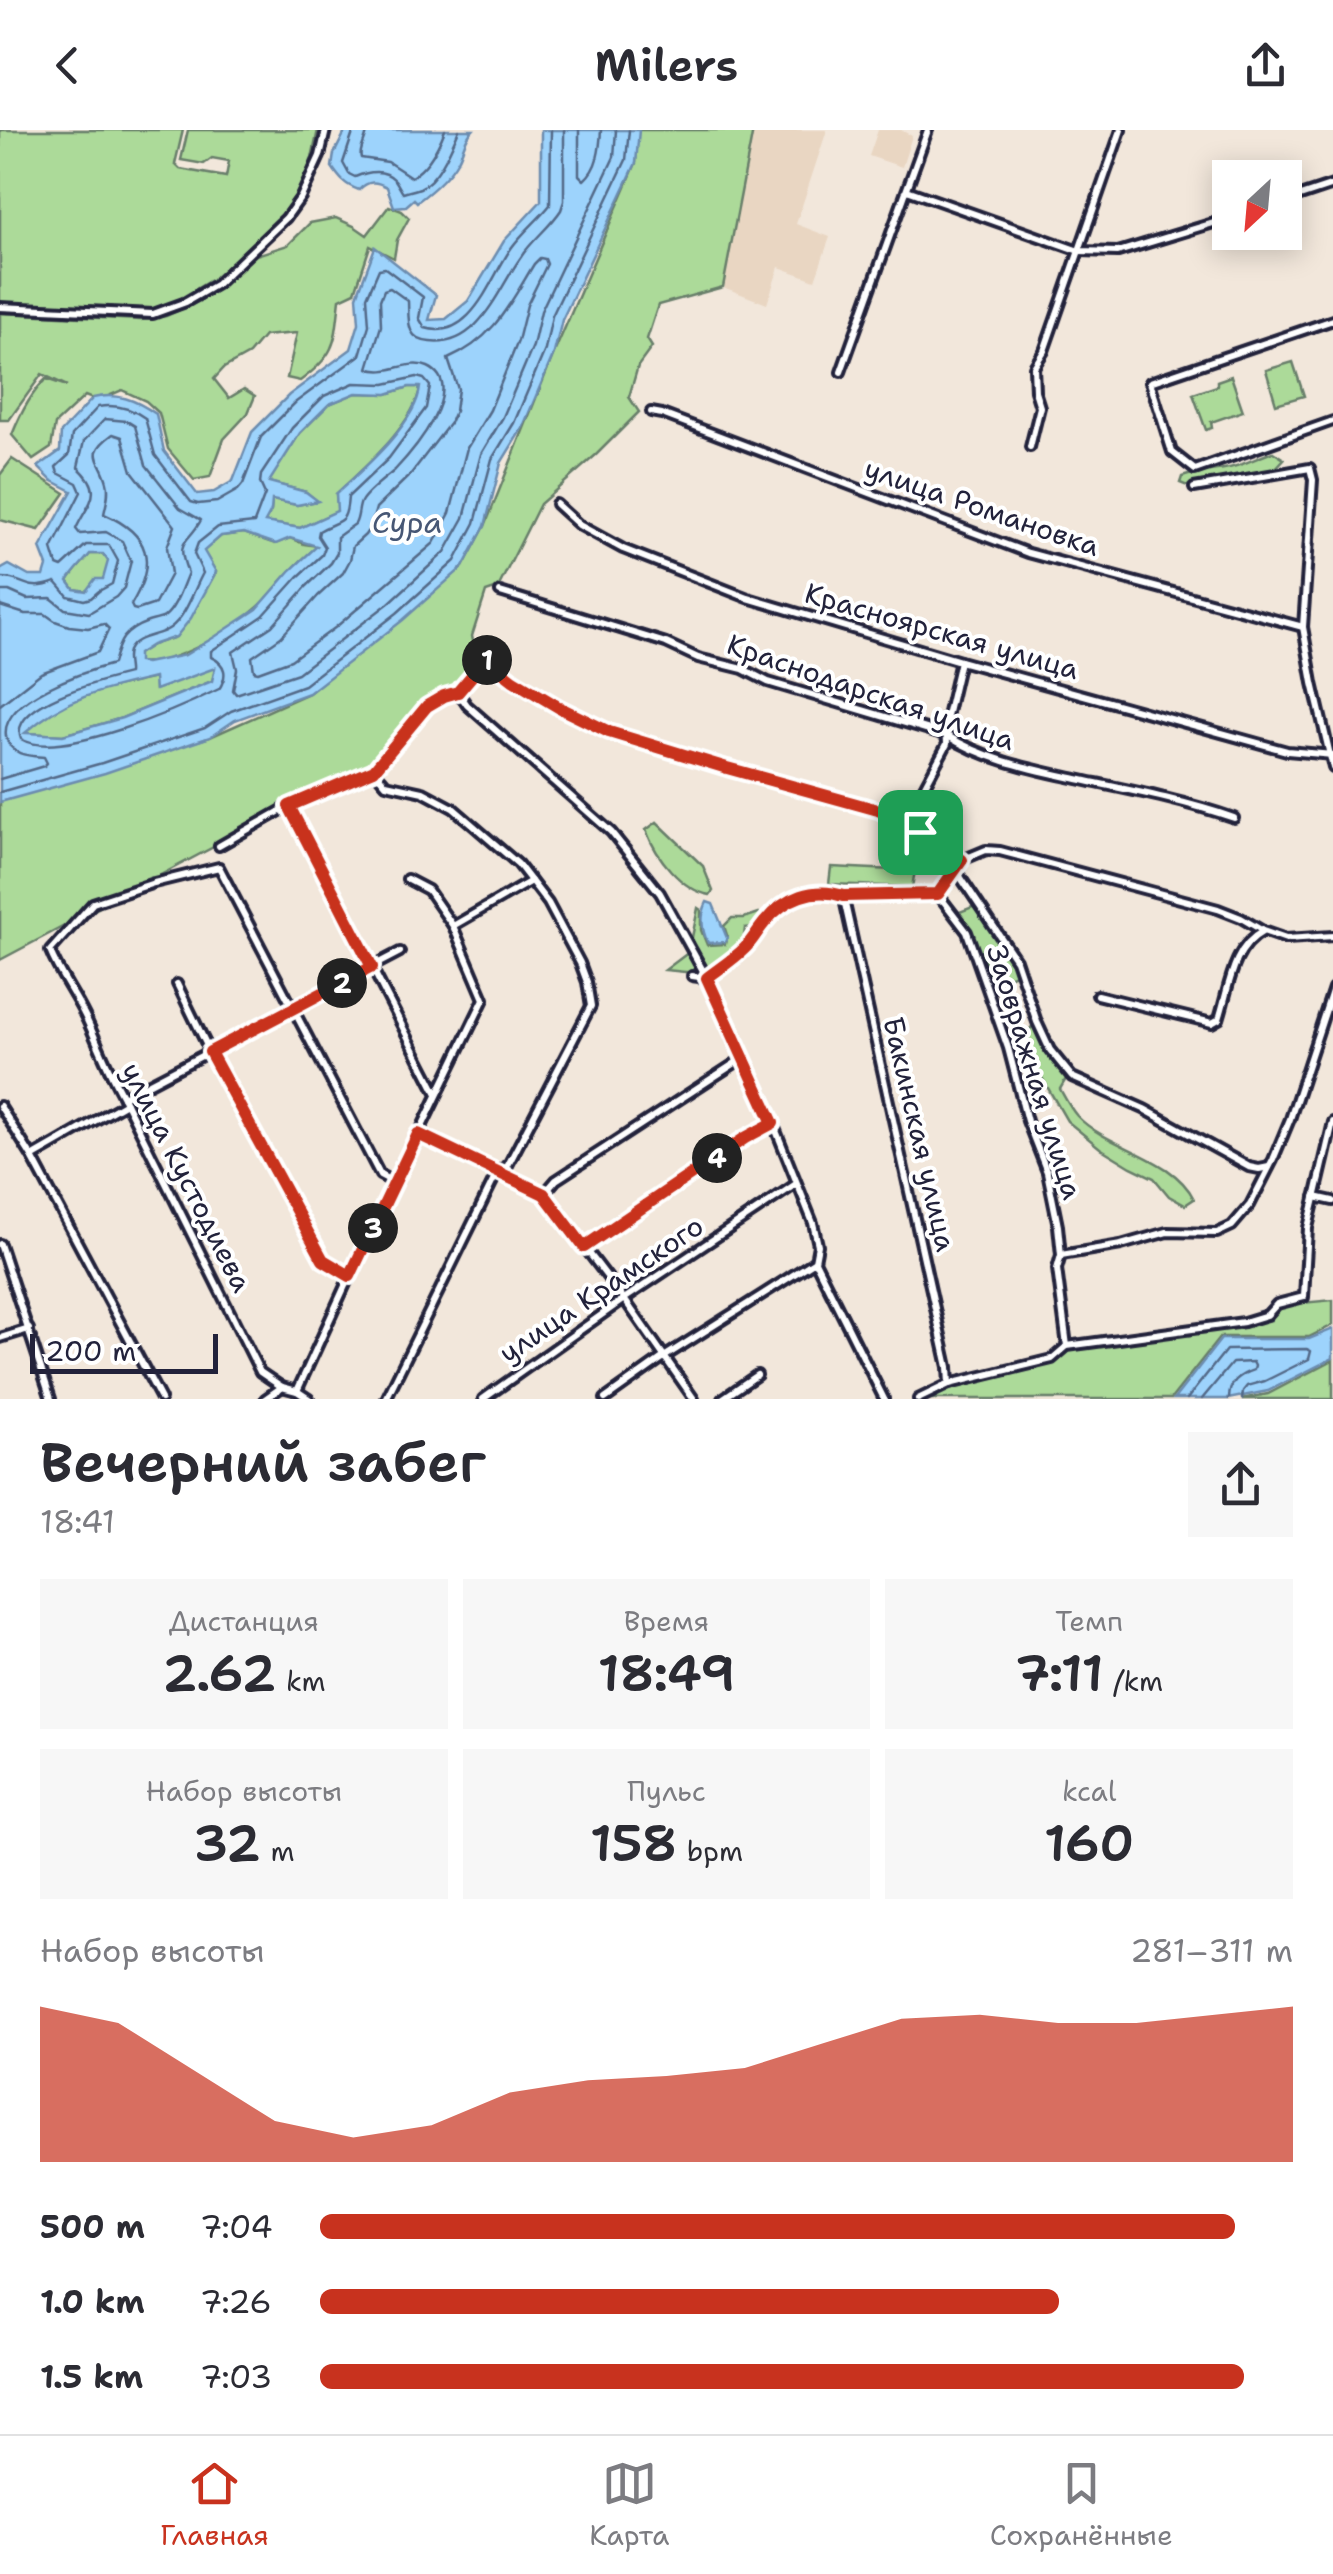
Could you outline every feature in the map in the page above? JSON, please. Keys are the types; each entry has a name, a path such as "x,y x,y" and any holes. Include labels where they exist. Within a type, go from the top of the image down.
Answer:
{"street":[{"path":"0,307 154,314 186,302 217,284 286,218 301,197 320,156 326,130"},
{"path":"841,372 928,130"},
{"path":"1030,446 1040,407 1034,367 1044,351 1121,130"},
{"path":"1302,196 1333,186"},
{"path":"907,190 1080,252 1118,252 1212,223"},
{"path":"1333,320 1150,382 1172,452 1195,470 1333,421"},
{"name":"улица Романовка","path":"651,412 1028,553 1304,627"},
{"path":"1194,488 1310,468 1313,480 1304,627 1333,768"},
{"name":"Красноярская улица","path":"556,504 579,525 623,549 748,598 1287,752 1332,756"},
{"name":"Краснодарская улица","path":"500,592 666,643 768,682 946,735 996,758 1196,805 1234,818"},
{"path":"219,846 289,806 374,770 427,706 458,692 486,659 560,708 609,732 878,810 962,860"},
{"path":"920,832 923,789 947,744 946,720 960,661"},
{"path":"458,692 467,706 611,832 660,893 707,978 773,1123 814,1223 818,1246 815,1261 884,1399"},
{"path":"374,770 386,784 423,792 453,808 518,864 548,903 580,963 591,1006 507,1167 498,1171 386,1399"},
{"path":"289,806 437,1095"},
{"path":"692,976 707,978 746,948 768,918 800,895 830,891 843,896 938,894 962,860 986,850 1218,909 1286,939 1333,936"},
{"name":"улица Кустодиева","path":"282,1388 260,1372 50,951 93,902 219,866 293,1008"},
{"path":"955,869 1016,960 1043,1036 1072,1077 1144,1109 1248,1166 1269,1167"},
{"path":"297,1392 484,999 453,926 428,890 407,879"},
{"path":"453,926 531,881"},
{"name":"Заовражная улица","path":"938,894 967,932 1047,1172 1058,1226 1061,1255 1057,1269 1067,1346"},
{"name":"Бакинская улица","path":"843,896 949,1384"},
{"path":"1097,994 1212,1023 1220,1019 1240,950 1249,939 1263,932"},
{"path":"32,1158 210,1052 400,952"},
{"path":"177,984 323,1260 350,1276"},
{"path":"1061,1255 1167,1232 1217,1233 1232,1226 1262,1184 1290,1119 1333,988"},
{"path":"293,1008 380,1175 395,1183"},
{"path":"544,1194 556,1180 743,1058"},
{"path":"0,1106 32,1158 161,1399"},
{"path":"918,1399 949,1384 1052,1359 1067,1346 1244,1322 1267,1315 1276,1304 1304,1297 1308,1228 1333,1122"},
{"path":"584,1247 773,1123"},
{"path":"418,1134 544,1194 694,1399"},
{"name":"улица Крамского","path":"484,1399 796,1184"},
{"path":"1316,1197 1333,1201"},
{"path":"0,1244 51,1399"},
{"path":"605,1399 815,1261"},
{"path":"0,1338 28,1329"},
{"path":"722,1399 757,1375"},
{"path":"264,1399 282,1388 309,1399"}],"shaded area":[{"path":"753,130 827,130 796,224 830,237 815,280 779,267 767,304 723,287"},
{"path":"878,130 901,130 912,136 902,167 869,156"}],"green space":[{"path":"0,130 183,130 175,164 180,169 226,177 229,161 212,158 204,164 181,160 188,130 318,130 301,188 274,225 214,278 154,310 0,303"},
{"path":"637,130 753,130 723,287 658,305 647,339 652,347 638,366 629,397 639,412 540,504 498,588 486,592 472,636 477,661 459,685 433,695 374,762 0,960 0,801 210,737 309,693 463,567 485,526 636,163"},
{"path":"389,206 409,218 397,240 394,258 370,246 355,292 340,299 335,337 321,363 300,381 287,378 297,333 264,336 249,354 224,368 214,379 229,398 244,389 255,396 248,413 224,439 210,477 194,480 168,449 159,413 146,401 122,390 97,401 85,396 55,424 51,448 33,460 12,435 18,420 46,379 67,386 42,374 9,420 0,420 0,313 141,320 166,316 200,301 256,255 288,245 310,223 336,218 367,235"},
{"path":"1293,362 1304,396 1276,404 1266,370"},
{"path":"1231,376 1243,411 1211,422 1212,428 1206,430 1193,394 1217,386 1217,381"},
{"path":"420,387 409,415 387,445 336,494 338,511 300,528 264,522 272,500 297,505 317,501 306,492 268,482 300,433 329,404 356,393 387,394"},
{"path":"1273,452 1284,459 1273,471 1190,487 1180,483 1182,477 1236,466"},
{"path":"12,459 65,493 39,530 0,520 0,475"},
{"path":"244,533 275,544 290,538 318,546 261,604 232,627 167,659 137,662 137,654 176,637 216,572 203,551 221,536"},
{"path":"90,554 103,554 109,561 103,580 86,591 74,589 68,581"},
{"path":"216,667 212,681 122,718 63,735 23,733 59,706 102,690 155,678 155,689"},
{"path":"657,822 703,866 713,891 710,895 689,887 663,861 646,830"},
{"path":"831,867 915,871 912,887 829,884"},
{"path":"975,906 1018,973 989,985 970,933 957,913"},
{"path":"698,908 707,945 725,944 724,926 732,918 759,913 764,919 755,927 745,928 743,944 715,967 700,972 665,970 689,952"},
{"path":"1034,1024 1047,1052 1067,1077 1060,1089 1077,1116 1105,1137 1171,1173 1194,1199 1185,1205 1169,1196 1154,1178 1100,1148 1067,1121 1034,1064 1027,1033"},
{"path":"1333,1300 1333,1325 1309,1337 1220,1337 1171,1399 926,1399 961,1383 1052,1364 1069,1348 1271,1320 1280,1305"},
{"path":"1333,1360 1333,1399 1241,1399 1268,1394"}],"water":[{"path":"346,130 473,130 440,183 417,202 414,199 406,206 394,207 387,187 372,182 359,190 343,181 332,167"},
{"name":"Сура","path":"541,130 639,130 636,163 562,320 554,353 523,427 501,463 485,526 463,567 403,620 309,693 235,720 210,737 105,773 0,802 0,570 9,565 29,576 44,576 47,566 40,548 72,491 51,480 38,467 60,451 61,432 93,398 110,396 134,401 156,414 164,451 197,494 214,492 233,481 252,432 289,395 351,349 359,323 357,296 375,247 436,295 429,320 446,319 468,301 504,241 541,201","holes":["420,387 417,401 399,430 336,494 337,511 300,528 265,522 272,500 297,505 318,501 306,492 269,482 300,433 329,404 356,393 387,394","244,533 276,544 290,538 317,546 257,609 216,636 185,655 138,662 138,654 176,637 191,618 216,572 204,551 221,536","90,554 103,554 108,561 103,579 95,579 86,591 74,589 68,581","215,668 212,681 122,718 63,735 25,733 55,711 101,691 154,678 155,690"]},
{"path":"707,902 713,904 727,938 725,942 708,943 702,922"},
{"path":"1333,1329 1333,1358 1268,1391 1228,1399 1174,1399 1221,1339 1309,1339"}],"route":[{"path":"486,659 560,708 609,732 878,810 920,832 962,860 938,894 843,896 830,891 800,895 768,918 746,948 707,978 773,1123 584,1247 544,1194 418,1134 350,1276 323,1260 210,1052 372,967 289,806 374,770 427,706 458,692 486,659"}]}
